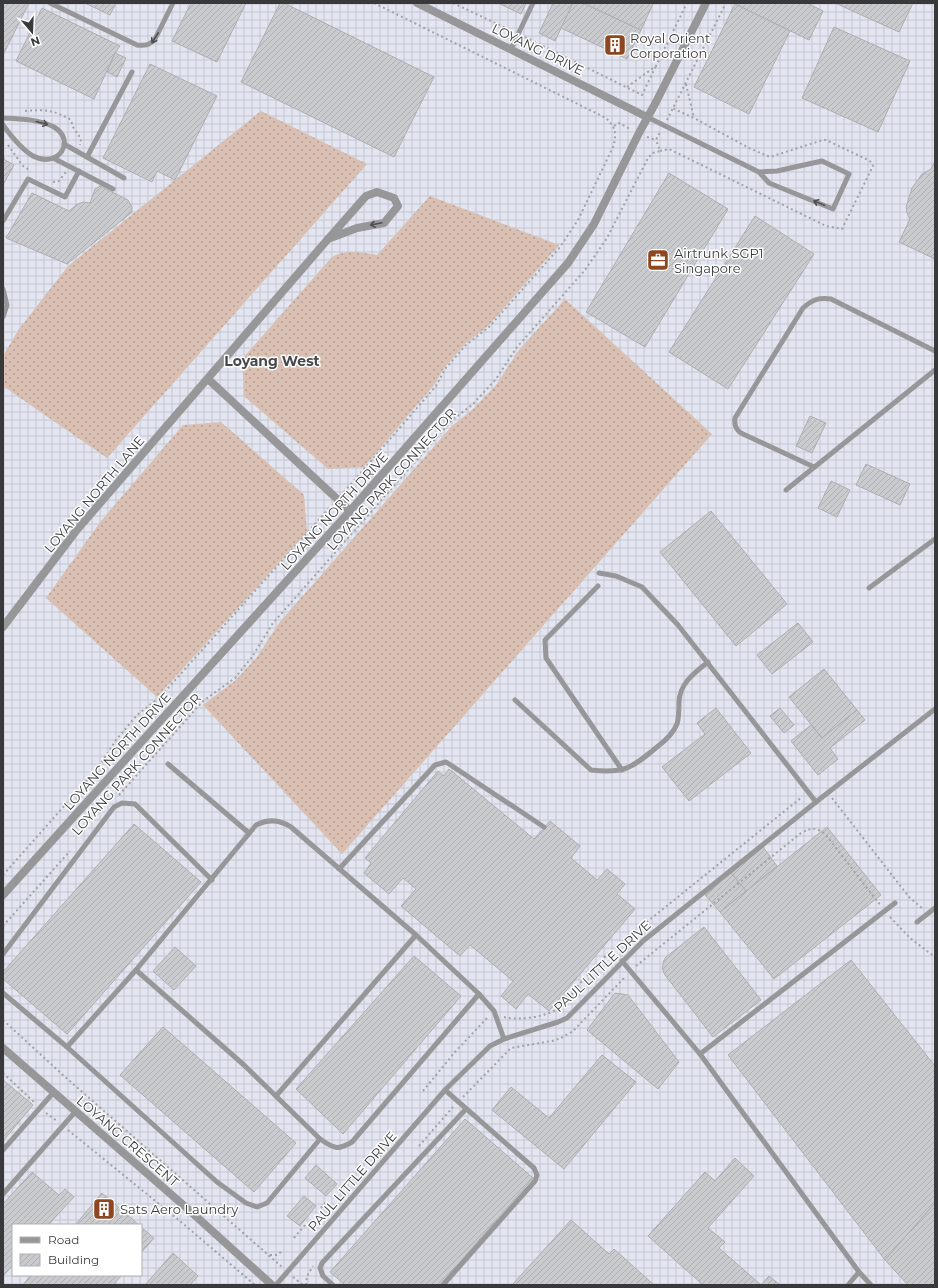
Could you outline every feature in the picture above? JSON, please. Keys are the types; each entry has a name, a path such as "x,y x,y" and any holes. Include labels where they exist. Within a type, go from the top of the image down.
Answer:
{"street":[{"name":"LOYANG DRIVE","path":"417,3 647,117"},
{"path":"647,117 706,3"},
{"name":"LOYANG NORTH DRIVE","path":"3,895 350,511 568,263 594,224 647,117"},
{"name":"LOYANG NORTH LANE","path":"3,627 76,531 328,239 366,196 377,192 394,198 398,206 384,223 357,228 328,239"},
{"path":"208,379 350,511"},
{"name":"LOYANG CRESCENT","path":"3,1048 189,1210 272,1285"}],"lane":[{"path":"50,3 137,45 145,46 151,44 155,39 173,3"},
{"path":"511,49 533,3"},
{"path":"87,157 132,72"},
{"name":"LOYANG DRIVE","path":"647,117 759,172 769,183 833,208 849,174 822,161 777,171 759,172"},
{"path":"3,118 33,120 55,128 62,134 64,144 63,151 47,160 31,155 3,125"},
{"path":"64,144 124,178"},
{"path":"53,158 113,189"},
{"path":"3,221 28,178 65,197 79,171"},
{"path":"3,289 7,305 3,317"},
{"path":"814,467 743,434 737,430 735,422 735,418 803,308 809,302 823,298 831,299 935,351"},
{"path":"786,490 935,370"},
{"path":"869,588 935,539"},
{"path":"599,573 616,576 642,587 678,625 708,662 816,802"},
{"path":"598,586 545,640 546,658 622,770"},
{"path":"515,700 591,770 607,772 622,770 637,764 672,734 679,716 679,701 683,687 692,674 708,662"},
{"name":"PAUL LITTLE DRIVE","path":"276,1285 445,1090 490,1046 504,1039 567,1018 579,1008 622,961 643,941 816,802 935,709"},
{"path":"339,869 435,765 446,762 544,827"},
{"path":"168,764 249,833"},
{"path":"3,954 114,807 122,803 135,804 212,880"},
{"path":"67,1048 136,970 212,880 249,833 262,822 277,821 284,823 339,869 416,935 479,994 495,1012 504,1039"},
{"path":"700,1054 895,902"},
{"path":"917,922 935,908"},
{"path":"276,1096 416,935"},
{"path":"622,961 700,1054 859,1272 871,1285"},
{"path":"136,970 244,1065 320,1138 332,1147 343,1147 352,1142 479,994"},
{"path":"3,993 217,1182 246,1203 257,1207 267,1203 320,1138"},
{"path":"444,1285 535,1181 538,1175 534,1168 445,1090"},
{"path":"3,1150 53,1093"},
{"path":"333,1285 323,1276 320,1268 322,1263 466,1109"},
{"path":"3,1194 75,1112"},
{"path":"848,1285 859,1272"}],"path":[{"path":"3,875 98,768 116,740 137,715 160,697 338,499 436,386 445,369 460,351 489,328 560,247 578,220 614,145 614,126 606,118 374,3"},
{"path":"453,3 642,95 687,3"},
{"path":"726,3 656,140 660,151 669,149 826,226 842,229 848,216"},
{"path":"627,87 656,66"},
{"path":"686,83 694,118"},
{"path":"672,108 694,118 749,148"},
{"path":"22,111 46,110 60,114 71,120 73,127 81,139 80,149 78,152"},
{"path":"6,143 23,166 34,173"},
{"name":"LOYANG PARK CONNECTOR","path":"119,796 203,701 235,678 252,657 274,623 452,420 472,405 496,379 517,347 585,270 607,238 648,158 653,153 660,151"},
{"path":"49,181 59,181 69,166"},
{"path":"423,1091 455,1052 495,1012 518,1019 550,1013 560,1008 596,966 612,950 808,792"},
{"path":"828,793 909,897 928,914"},
{"path":"630,971 801,833 810,829 818,829 826,835 884,911 910,938 935,957"},
{"name":"LOYANG PARK CONNECTOR","path":"3,926 71,849"},
{"path":"3,1020 64,1076 303,1285"},
{"path":"3,1073 40,1108 180,1221 255,1285"},
{"path":"321,1208 327,1201"},
{"path":"294,1238 305,1225"},
{"path":"269,1255 277,1255 281,1252"}],"shaded area":[{"path":"3,3 935,3 935,1285 3,1285"},
{"path":"261,111 367,164 107,458 3,386 3,356 19,329 68,266"},
{"path":"430,196 559,245 488,326 466,343 444,368 434,385 364,467 328,469 244,396 242,359 331,258 347,252 377,255"},
{"path":"565,299 712,434 342,854 203,705 236,680 257,657 279,623 452,426 473,409 496,385 519,350"},
{"path":"221,422 304,495 307,532 157,697 46,598 101,521 183,425"}],"building":[{"path":"3,3 29,3 3,55"},
{"path":"85,3 116,3 110,15"},
{"path":"191,3 246,3 217,62 172,41"},
{"path":"280,3 284,3 434,77 394,157 241,82"},
{"path":"498,3 526,3 521,14"},
{"path":"553,3 573,3 555,41 539,33"},
{"name":"Royal Orient Corporation","path":"573,3 583,3 641,30 627,59 561,28"},
{"path":"583,3 651,3 653,4 641,30"},
{"path":"733,3 807,3 823,11 809,40"},
{"path":"835,3 913,3 899,32"},
{"path":"735,4 790,31 749,114 694,87"},
{"path":"42,8 120,46 115,53 94,99 16,61"},
{"path":"834,27 910,61 878,132 802,98"},
{"path":"115,53 126,58 117,77 107,72"},
{"path":"150,64 217,96 175,180 157,171 152,182 103,158"},
{"path":"3,155 5,160 14,165 3,185"},
{"path":"935,161 935,259 899,242 910,219 906,207 912,188 922,174 931,169"},
{"path":"669,173 728,209 645,347 586,312"},
{"path":"100,186 128,200 132,207 131,213 67,264 6,238 32,193 69,211 76,205 83,202 90,203 95,189"},
{"path":"755,216 814,254 728,389 669,352"},
{"path":"810,416 826,423 812,453 796,446"},
{"path":"866,464 910,484 900,505 856,485"},
{"path":"831,481 850,490 837,517 818,508"},
{"path":"711,511 787,604 736,646 660,552"},
{"path":"798,623 813,642 772,674 757,655"},
{"path":"824,669 857,710 822,738 789,697"},
{"path":"716,708 751,753 689,801 662,767 705,734 697,723"},
{"path":"780,708 794,725 784,733 770,716"},
{"path":"857,710 865,720 830,748 838,759 818,775 791,741 811,725 822,738"},
{"path":"449,769 534,839 550,821 580,846 571,858 597,880 607,869 625,884 617,894 635,909 549,1011 528,994 516,1009 501,996 513,981 470,945 460,956 401,906 416,889 403,878 389,894 364,873 371,863 365,858 438,771 444,776"},
{"path":"134,824 201,882 67,1034 3,979 3,972"},
{"path":"827,827 881,895 774,979 720,912"},
{"path":"763,847 777,866 746,891 731,873"},
{"path":"731,873 746,891 720,912 705,895"},
{"path":"704,927 761,1000 713,1037 665,975 662,968 666,957"},
{"path":"175,947 196,966 174,990 153,971"},
{"path":"414,956 461,996 343,1134 296,1089"},
{"path":"851,960 935,1066 935,1203 885,1260 728,1055"},
{"path":"615,993 628,995 679,1062 658,1089 587,1030"},
{"path":"163,1027 296,1143 254,1192 120,1075"},
{"path":"602,1055 636,1082 564,1169 492,1110 511,1087 549,1118"},
{"path":"3,1080 33,1105 3,1141"},
{"path":"465,1119 533,1178 440,1285 345,1285 330,1272"},
{"path":"735,1158 754,1176 708,1228 725,1242 719,1248 761,1285 703,1285 648,1236 705,1172 715,1181"},
{"path":"316,1165 337,1184 326,1196 305,1178"},
{"path":"32,1172 59,1195 65,1189 74,1197 49,1224 12,1224 12,1266 3,1276 3,1204"},
{"name":"Sats Aero Laundry","path":"102,1193 138,1224 76,1224"},
{"path":"304,1196 316,1206 300,1226 287,1216"},
{"path":"935,1203 935,1285 908,1285 885,1260"},
{"path":"571,1220 609,1254 614,1249 654,1285 512,1285"},
{"name":"Sats Aero Laundry","path":"142,1228 154,1238 142,1252"},
{"path":"173,1253 198,1276 190,1285 145,1285"},
{"path":"30,1276 121,1276 113,1285 23,1285"},
{"path":"769,1276 780,1285 761,1285"}],"place":[{"name":"Royal Orient Corporation","path":"615,45"},
{"name":"Airtrunk SGP1 Singapore","path":"658,260"},
{"name":"Sats Aero Laundry","path":"104,1209"}],"district":[{"name":"Loyang West","path":"272,361"}]}
